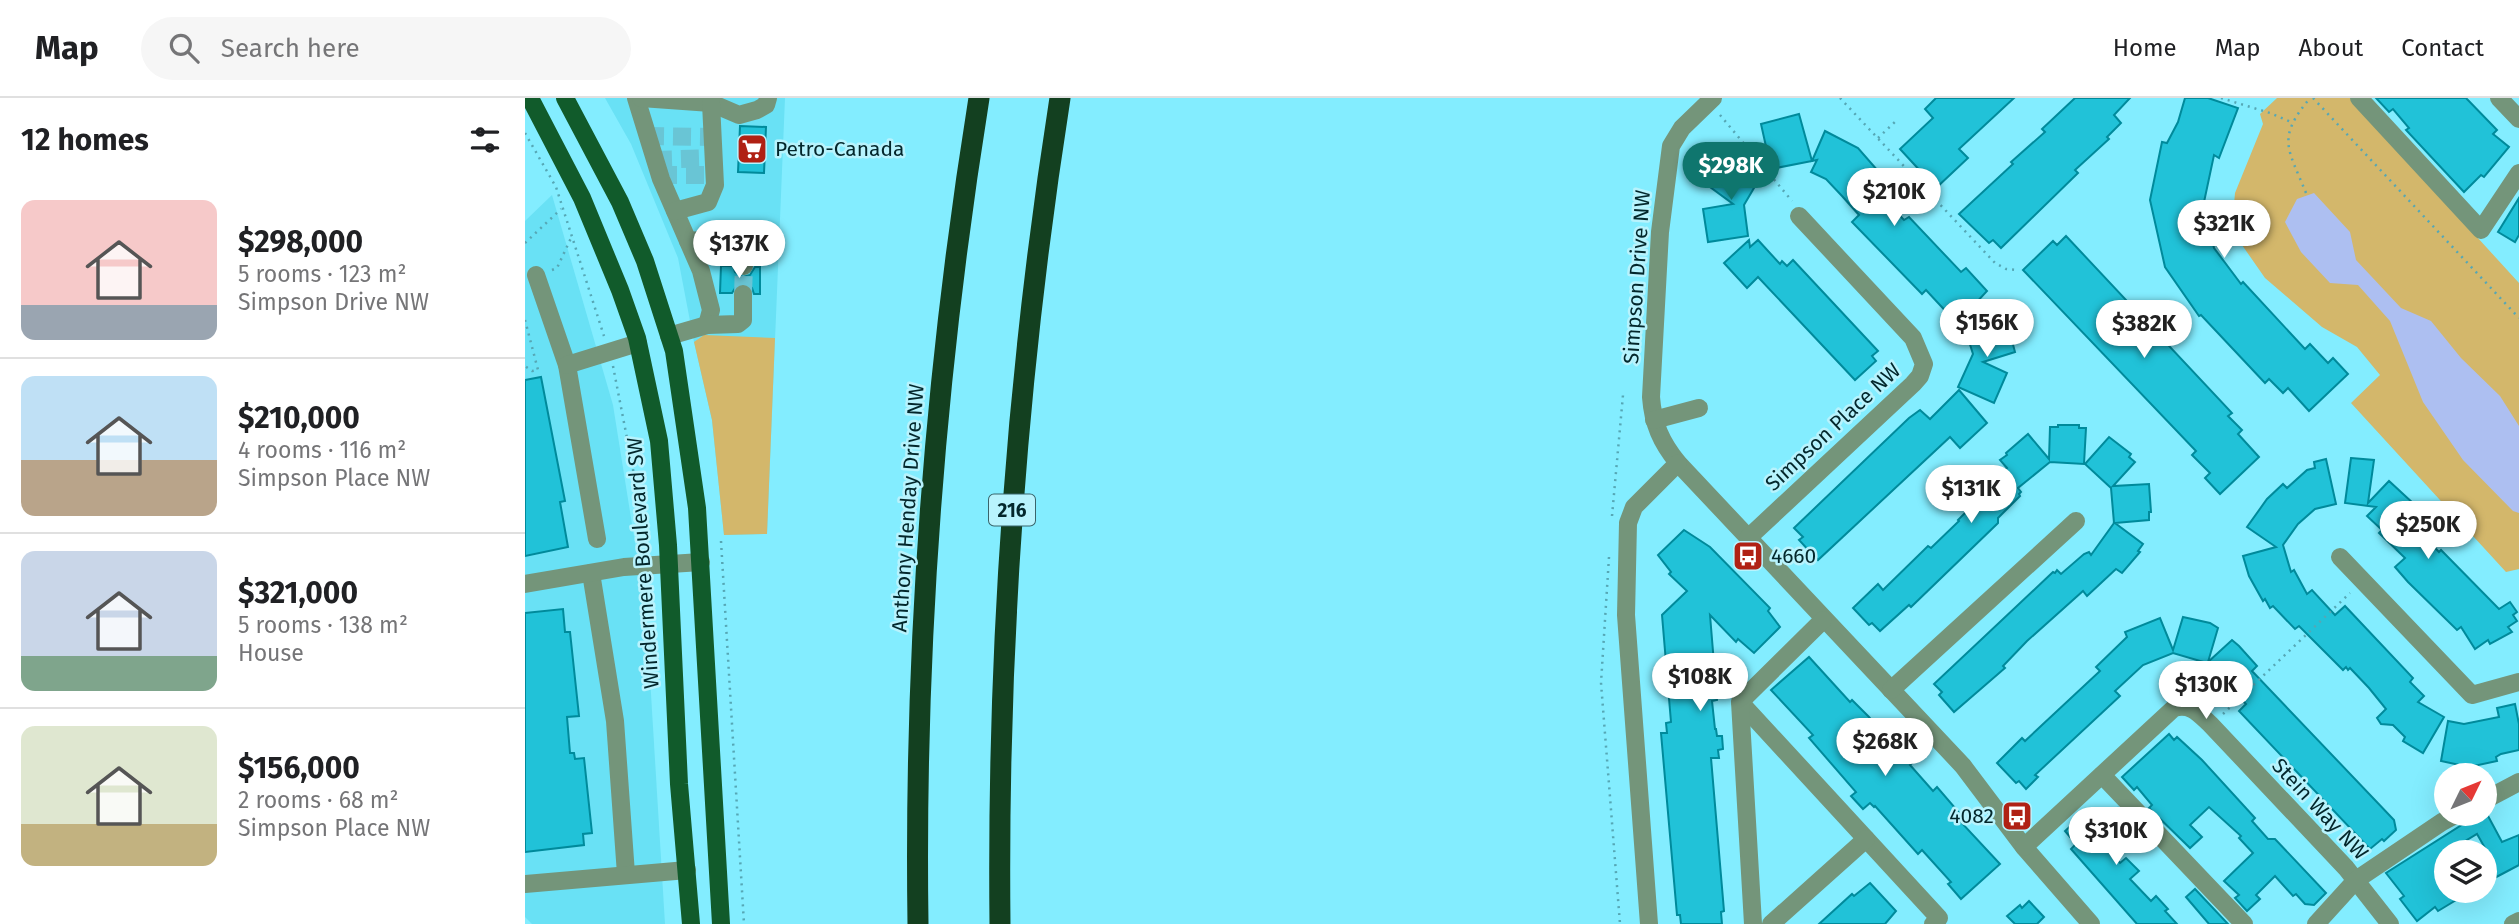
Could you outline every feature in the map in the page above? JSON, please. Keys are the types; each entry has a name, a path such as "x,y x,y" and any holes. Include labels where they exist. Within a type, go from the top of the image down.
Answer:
{"highway":[{"path":"967,174 970,98"},
{"name":"Anthony Henday Drive NW","path":"918,924 921,669 943,353 979,98"},
{"name":"216","path":"1000,924 999,826 1012,515 1023,379 1060,98"}],"main road":[{"name":"Windermere Boulevard SW","path":"530,98 582,198 620,290 638,343 659,441 669,563 679,784 691,924"},
{"path":"569,99 620,202 645,261 674,351 697,509 721,924"}],"street":[{"path":"707,325 711,310 701,271 654,160 639,98 715,101 739,115 757,110 767,104 768,98"},
{"path":"2360,98 2481,230 2519,173"},
{"path":"2499,98 2519,119"},
{"name":"Simpson Drive NW","path":"1711,100 1674,139 1667,170 1660,232 1651,397 1654,420 1662,442 1678,463 1823,620 1963,766 2024,847 2091,924"},
{"path":"675,211 708,202 715,186 715,101"},
{"name":"Simpson Place NW","path":"1748,538 1913,384 1920,376 1924,363 1913,338 1799,216"},
{"path":"688,241 739,237 744,241 744,266"},
{"path":"536,275 567,365 597,539"},
{"path":"669,336 707,325 738,324 743,320 743,294"},
{"path":"567,365 638,343"},
{"path":"1654,420 1699,408"},
{"path":"1649,924 1626,615 1628,523 1634,507 1678,463"},
{"path":"1891,690 2076,521"},
{"path":"2340,557 2472,695 2519,682"},
{"path":"525,584 669,563 701,562"},
{"path":"591,573 615,721 626,874"},
{"path":"1753,924 1740,702 1823,620"},
{"path":"1740,702 1939,918 1933,924"},
{"name":"Stein Way NW","path":"2024,847 2174,708 2183,705 2194,709 2211,725 2356,880 2390,924"},
{"path":"2102,775 2244,924"},
{"path":"2497,794 2519,782"},
{"path":"2316,924 2356,880 2435,826"},
{"path":"1771,924 1866,839"},
{"path":"525,884 687,870"},
{"path":"2513,924 2519,921"}],"path":[{"path":"1840,98 1995,263 2006,269 2017,270"},
{"path":"2221,98 2291,122"},
{"path":"2305,193 2287,143 2291,122 2311,98 2519,318"},
{"path":"1711,100 1787,193 1799,216"},
{"path":"1878,138 1898,119"},
{"path":"525,133 556,187 609,352 628,436 639,546"},
{"path":"525,243 562,208"},
{"path":"525,320 538,370 532,371 525,366"},
{"path":"1612,520 1623,395"},
{"path":"721,541 744,924"},
{"path":"1610,548 1601,683 1620,924"},
{"path":"2211,725 2363,581"}],"shaded area":[{"path":"605,98 785,98 767,534 724,535 712,420 678,258 631,144"},
{"path":"2277,98 2350,98 2519,283 2519,569 2506,572 2351,403 2380,375 2357,347 2322,327 2265,278 2242,245 2233,216 2235,193 2263,124 2260,114"},
{"path":"2314,193 2350,232 2356,260 2401,308 2431,321 2461,358 2500,396 2519,426 2519,513 2513,511 2463,460 2423,402 2390,321 2358,285 2330,283 2301,252 2285,222 2297,199"},
{"path":"552,195 613,405 646,612 665,924 532,924 525,917 525,221"},
{"path":"704,335 775,338 767,534 724,535 712,420 694,342"}],"building":[{"path":"1936,98 2014,98 1959,149 1968,158 1936,188 1900,149 1933,118 1925,109"},
{"path":"2075,98 2130,98 2114,115 2121,123 2107,137 2109,139 2075,170 2078,173 2001,248 1993,240 1989,243 1959,214 2045,132 2042,129"},
{"path":"2185,98 2208,98 2238,108 2219,158 2214,155 2204,202 2214,248 2241,284 2243,282 2305,349 2310,344 2328,363 2333,358 2348,374 2309,411 2288,388 2283,393 2269,379 2265,383 2201,315 2199,316 2165,267 2150,200 2162,142 2167,143 2178,122"},
{"path":"2376,98 2466,98 2497,130 2493,134 2509,147 2484,177 2481,175 2464,192 2406,130 2409,128 2393,109 2389,112"},
{"path":"1799,114 1812,161 1771,169 1761,124"},
{"name":"Petro-Canada","path":"740,126 766,127 764,173 738,172"},
{"path":"1825,131 1858,148 1885,179 1875,189 1904,220 1909,217 1961,272 1966,268 1987,291 1962,318 1959,311 1952,318 1926,290 1922,294 1852,222 1859,215 1842,196 1826,179 1811,172 1817,160 1812,161"},
{"path":"1731,157 1761,176 1744,205 1748,236 1708,242 1703,209 1733,204 1710,187"},
{"path":"2519,198 2519,235 2515,242 2498,232"},
{"path":"2066,236 2232,413 2228,416 2242,430 2238,434 2259,457 2220,494 2205,478 2210,473 2192,455 2196,451 2023,270 2053,241 2057,245"},
{"path":"1749,240 1750,247 1758,240 1780,264 1782,261 1787,266 1793,260 1878,351 1872,356 1876,361 1855,380 1758,277 1747,288 1724,263"},
{"path":"721,266 733,266 735,272 743,277 750,275 755,267 760,267 760,294 754,294 752,288 744,283 737,285 732,293 720,293"},
{"path":"2006,318 2015,352 1983,362 2007,373 1994,403 1958,387 1973,354 1965,329"},
{"path":"541,377 565,501 560,502 568,547 525,556 525,380"},
{"path":"1959,390 1987,423 1960,448 1950,437 1818,560 1799,540 1803,537 1794,528 1909,418 1920,410 1930,419"},
{"path":"2079,425 2079,428 2086,428 2084,464 2050,462 2018,488 2020,496 1998,518 1998,523 1911,607 1909,605 1880,631 1872,623 1869,625 1853,608 1878,584 1883,590 1928,546 1931,548 1959,521 1983,495 1981,493 2007,468 2000,460 2028,434 2049,459 2050,427"},
{"path":"2109,437 2131,454 2129,457 2135,462 2113,486 2149,484 2149,520 2115,523 2143,544 2138,551 2140,552 2122,573 2116,569 2087,596 2083,591 2027,641 2003,666 2005,668 1954,712 1939,695 1942,692 1934,684 2053,572 2057,570 2061,574 2084,554 2089,552 2091,555 2114,523 2111,488 2085,464"},
{"path":"2351,458 2374,460 2368,503 2389,481 2428,517 2417,529 2439,552 2441,550 2499,609 2510,602 2517,612 2513,615 2517,621 2508,627 2512,632 2490,644 2488,640 2475,649 2461,627 2457,630 2408,582 2395,567 2405,558 2379,533 2382,530 2367,516 2376,507 2345,503"},
{"path":"2326,459 2336,504 2315,509 2298,524 2283,545 2291,572 2294,570 2307,594 2312,590 2335,615 2345,606 2413,678 2410,682 2424,696 2418,702 2444,717 2423,753 2403,741 2405,737 2393,725 2381,724 2377,718 2386,709 2369,688 2350,668 2343,670 2299,626 2295,629 2273,606 2270,608 2249,576 2243,556 2276,547 2247,527 2267,499 2283,484 2287,488 2307,470 2315,468 2314,462"},
{"path":"1684,530 1710,547 1770,608 1768,611 1780,627 1754,653 1738,639 1736,642 1710,615 1717,700 1712,701 1715,729 1717,736 1722,736 1723,749 1718,750 1719,758 1711,758 1724,911 1721,912 1722,924 1681,924 1680,915 1677,915 1661,733 1667,733 1666,723 1671,722 1662,615 1687,591 1669,574 1671,572 1658,555"},
{"path":"563,609 565,632 570,632 579,716 567,717 570,753 574,753 575,759 584,758 592,833 583,834 584,845 525,852 525,613"},
{"path":"2183,617 2210,623 2218,628 2208,662 2232,640 2239,646 2257,666 2252,671 2394,820 2396,830 2370,849 2239,711 2246,704 2205,665 2207,663 2173,653 2143,665 2115,691 2120,696 2035,775 2038,777 2026,789 2019,781 2016,783 1997,763 2022,738 2025,741 2100,671 2096,667 2127,637 2125,632 2160,618 2173,650"},
{"path":"1809,657 1850,702 1852,700 1869,717 1878,728 1874,732 1892,752 1895,749 1901,755 1905,751 1914,761 1910,765 1933,791 1937,787 1962,816 1958,819 2000,864 1961,899 1948,884 1951,882 1922,850 1918,854 1875,806 1870,803 1863,809 1851,796 1856,792 1809,738 1813,735 1771,690"},
{"path":"2515,704 2519,724 2519,750 2501,754 2496,757 2497,761 2488,763 2441,761 2448,721 2464,724 2499,717 2497,708"},
{"path":"2169,734 2174,740 2177,737 2202,760 2255,818 2252,821 2268,839 2275,839 2326,893 2314,905 2305,904 2296,894 2293,896 2275,876 2256,895 2260,899 2247,911 2235,898 2239,895 2224,881 2253,853 2239,838 2241,836 2209,807 2190,825 2202,837 2190,848 2149,808 2152,805 2137,787 2134,790 2122,777"},
{"path":"2118,808 2145,836 2136,845 2119,826 2101,843 2120,863 2126,858 2139,871 2130,879 2151,901 2156,896 2177,924 2137,924 2071,849 2076,844 2065,831 2086,812 2099,826"},
{"path":"2460,826 2493,826 2502,842 2519,835 2519,865 2497,877 2497,840 2480,840 2477,834 2467,840 2438,840"},
{"path":"2434,842 2434,903 2451,903 2438,911 2435,907 2417,921 2400,899 2404,896 2386,873"},
{"path":"1870,883 1896,911 1885,924 1819,924 1852,894 1854,896"},
{"path":"2195,889 2228,924 2209,924 2186,897"},
{"path":"2029,901 2044,917 2037,924 2015,924 2007,916"}],"tunnel":[{"path":"646,136 713,137"},
{"path":"654,160 714,158"},
{"path":"659,175 715,175"},
{"path":"743,294 744,266"}],"place":[{"name":"Petro-Canada","path":"752,149"},
{"name":"4660","path":"1748,556"},
{"name":"4082","path":"2017,816"}]}
